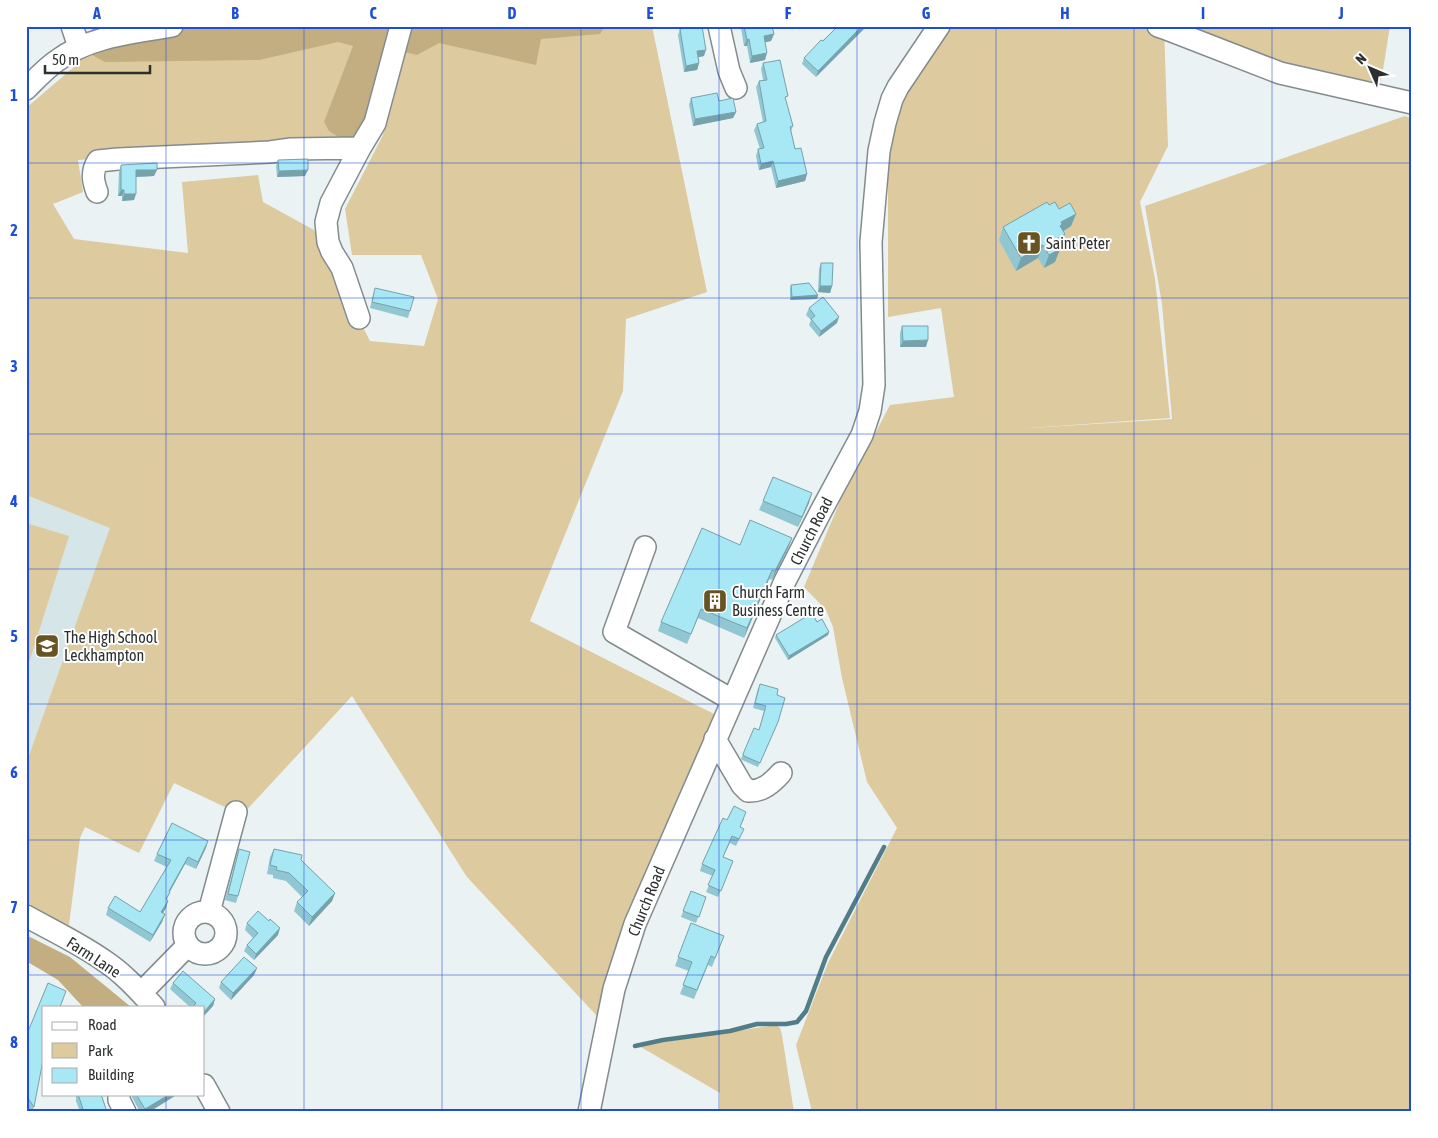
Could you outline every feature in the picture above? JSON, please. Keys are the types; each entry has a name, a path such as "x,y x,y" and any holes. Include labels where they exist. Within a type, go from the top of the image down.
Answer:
{"street":[{"path":"72,26 79,47"},
{"path":"26,89 58,60 79,47 103,39 172,26"},
{"path":"359,318 342,268 328,242 326,222 332,203 375,123 401,26"},
{"path":"719,26 736,88"},
{"name":"Church Road","path":"589,1112 614,989 635,924 786,581 862,435 870,411 874,384 871,242 881,143 892,99 939,26"},
{"path":"1158,26 1280,73 1412,103"},
{"path":"97,192 93,180 94,167 98,162 118,159 262,153 291,149 360,148"},
{"path":"645,547 614,632 732,700"},
{"path":"716,739 742,785 748,791 759,791 781,773"},
{"path":"209,912 236,812"},
{"path":"209,912 219,917 225,926 226,932 224,943 215,952 209,955 196,953 187,946 183,930 188,920 197,913 209,912"},
{"name":"Farm Lane","path":"26,916 89,950 108,963 148,1000"},
{"path":"148,1000 187,946"},
{"path":"205,1087 219,1112"},
{"path":"119,1096 124,1112"}],"shaded area":[{"path":"96,26 605,26 600,34 541,39 536,65 439,43 417,55 391,49 374,114 351,145 329,131 324,122 353,46 338,42 259,60 105,62 90,54 92,29"},
{"name":"The High School Leckhampton","path":"26,495 111,528 26,764"},
{"path":"26,935 70,957 130,1006 82,1006 58,980 26,961"}],"green space":[{"path":"381,26 345,137 78,160 83,192 53,204 74,239 188,253 182,182 258,175 263,202 314,230 370,341 424,346 438,299 421,255 352,255 345,209 383,135 411,26 652,26 707,292 626,319 623,391 530,621 716,715 597,1016 467,877 352,696 242,815 174,783 139,853 85,827 80,838 69,925 26,904 26,764 110,528 26,495 26,108 74,67 96,32"},
{"path":"939,26 1164,26 1168,146 1140,202 1155,279 1170,418 1016,429 1172,419 1162,304 1145,206 1405,116 1412,119 1412,1112 812,1112 796,1045 828,963 897,828 867,782 842,678 833,627 826,610 804,587 841,499 890,405 954,397 941,308 888,317 888,111"},
{"path":"1166,26 1390,26 1382,76 1376,92"},
{"path":"26,523 69,536 26,672"},
{"path":"776,1025 780,1028 782,1035 794,1112 720,1112 720,1093 639,1046"}],"building":[{"path":"702,26 706,50 697,51 699,63 686,66 680,29"},
{"path":"744,26 772,26 774,34 764,36 767,53 752,56"},
{"path":"838,26 862,26 818,71 804,58"},
{"path":"780,60 788,96 785,97 793,126 790,127 795,149 801,148 807,174 778,181 773,161 761,164 758,149 764,148 757,124 766,121 759,81 767,80 763,63"},
{"path":"717,93 719,101 733,98 736,112 695,119 691,98"},
{"path":"308,159 308,170 279,171 278,160"},
{"path":"157,163 157,170 136,170 136,194 124,194 124,190 121,190 121,165"},
{"name":"Saint Peter","path":"1047,202 1049,205 1055,202 1059,209 1070,203 1076,214 1061,222 1060,226 1065,234 1055,240 1060,249 1049,255 1043,245 1021,258 1003,227"},
{"path":"821,263 833,263 832,286 820,286"},
{"path":"809,283 818,295 792,297 791,285"},
{"path":"375,288 414,297 410,311 372,302"},
{"path":"823,297 839,317 821,331 811,319 815,316 809,308"},
{"path":"902,326 928,326 928,340 903,341"},
{"path":"773,477 812,493 802,517 763,501"},
{"name":"Church Farm Business Centre","path":"750,520 792,538 775,571 772,570 747,628 701,609 691,634 661,622 702,528 740,545"},
{"path":"812,613 817,622 822,619 829,632 789,656 776,635"},
{"path":"760,684 778,689 777,695 785,698 778,722 760,763 743,754 754,728 759,730 766,706 755,703"},
{"path":"734,806 746,812 740,827 744,829 739,839 732,836 723,857 733,861 721,891 708,885 715,870 702,864 723,818 727,820"},
{"path":"172,823 208,841 198,862 188,857 169,891 166,899 168,901 161,912 165,914 153,935 108,908 115,896 140,912 171,860 157,854"},
{"path":"239,849 250,852 238,896 228,894"},
{"path":"274,849 302,855 301,860 335,893 312,917 297,902 308,891 289,873 276,870 277,867 270,865"},
{"path":"691,891 706,897 699,917 683,911"},
{"path":"258,911 280,928 256,954 247,945 258,933 247,923"},
{"path":"691,923 724,936 715,958 711,956 697,990 683,985 692,962 678,957"},
{"path":"244,957 257,968 233,993 221,982"},
{"path":"183,971 215,999 205,1011 205,1006 194,1006 196,1003 173,983"},
{"path":"48,983 66,991 60,1006 42,1006 42,1065 34,1107 26,1095 27,1034"},
{"path":"79,1096 102,1096 107,1112 84,1112"},
{"path":"137,1096 167,1096 145,1109"}],"waterway":[{"path":"635,1046 663,1040 730,1031 757,1024 797,1022 806,1011 826,957 884,847"}],"place":[{"name":"Saint Peter","path":"1029,243"},
{"name":"Church Farm Business Centre","path":"715,601"},
{"name":"The High School Leckhampton","path":"47,646"}]}
